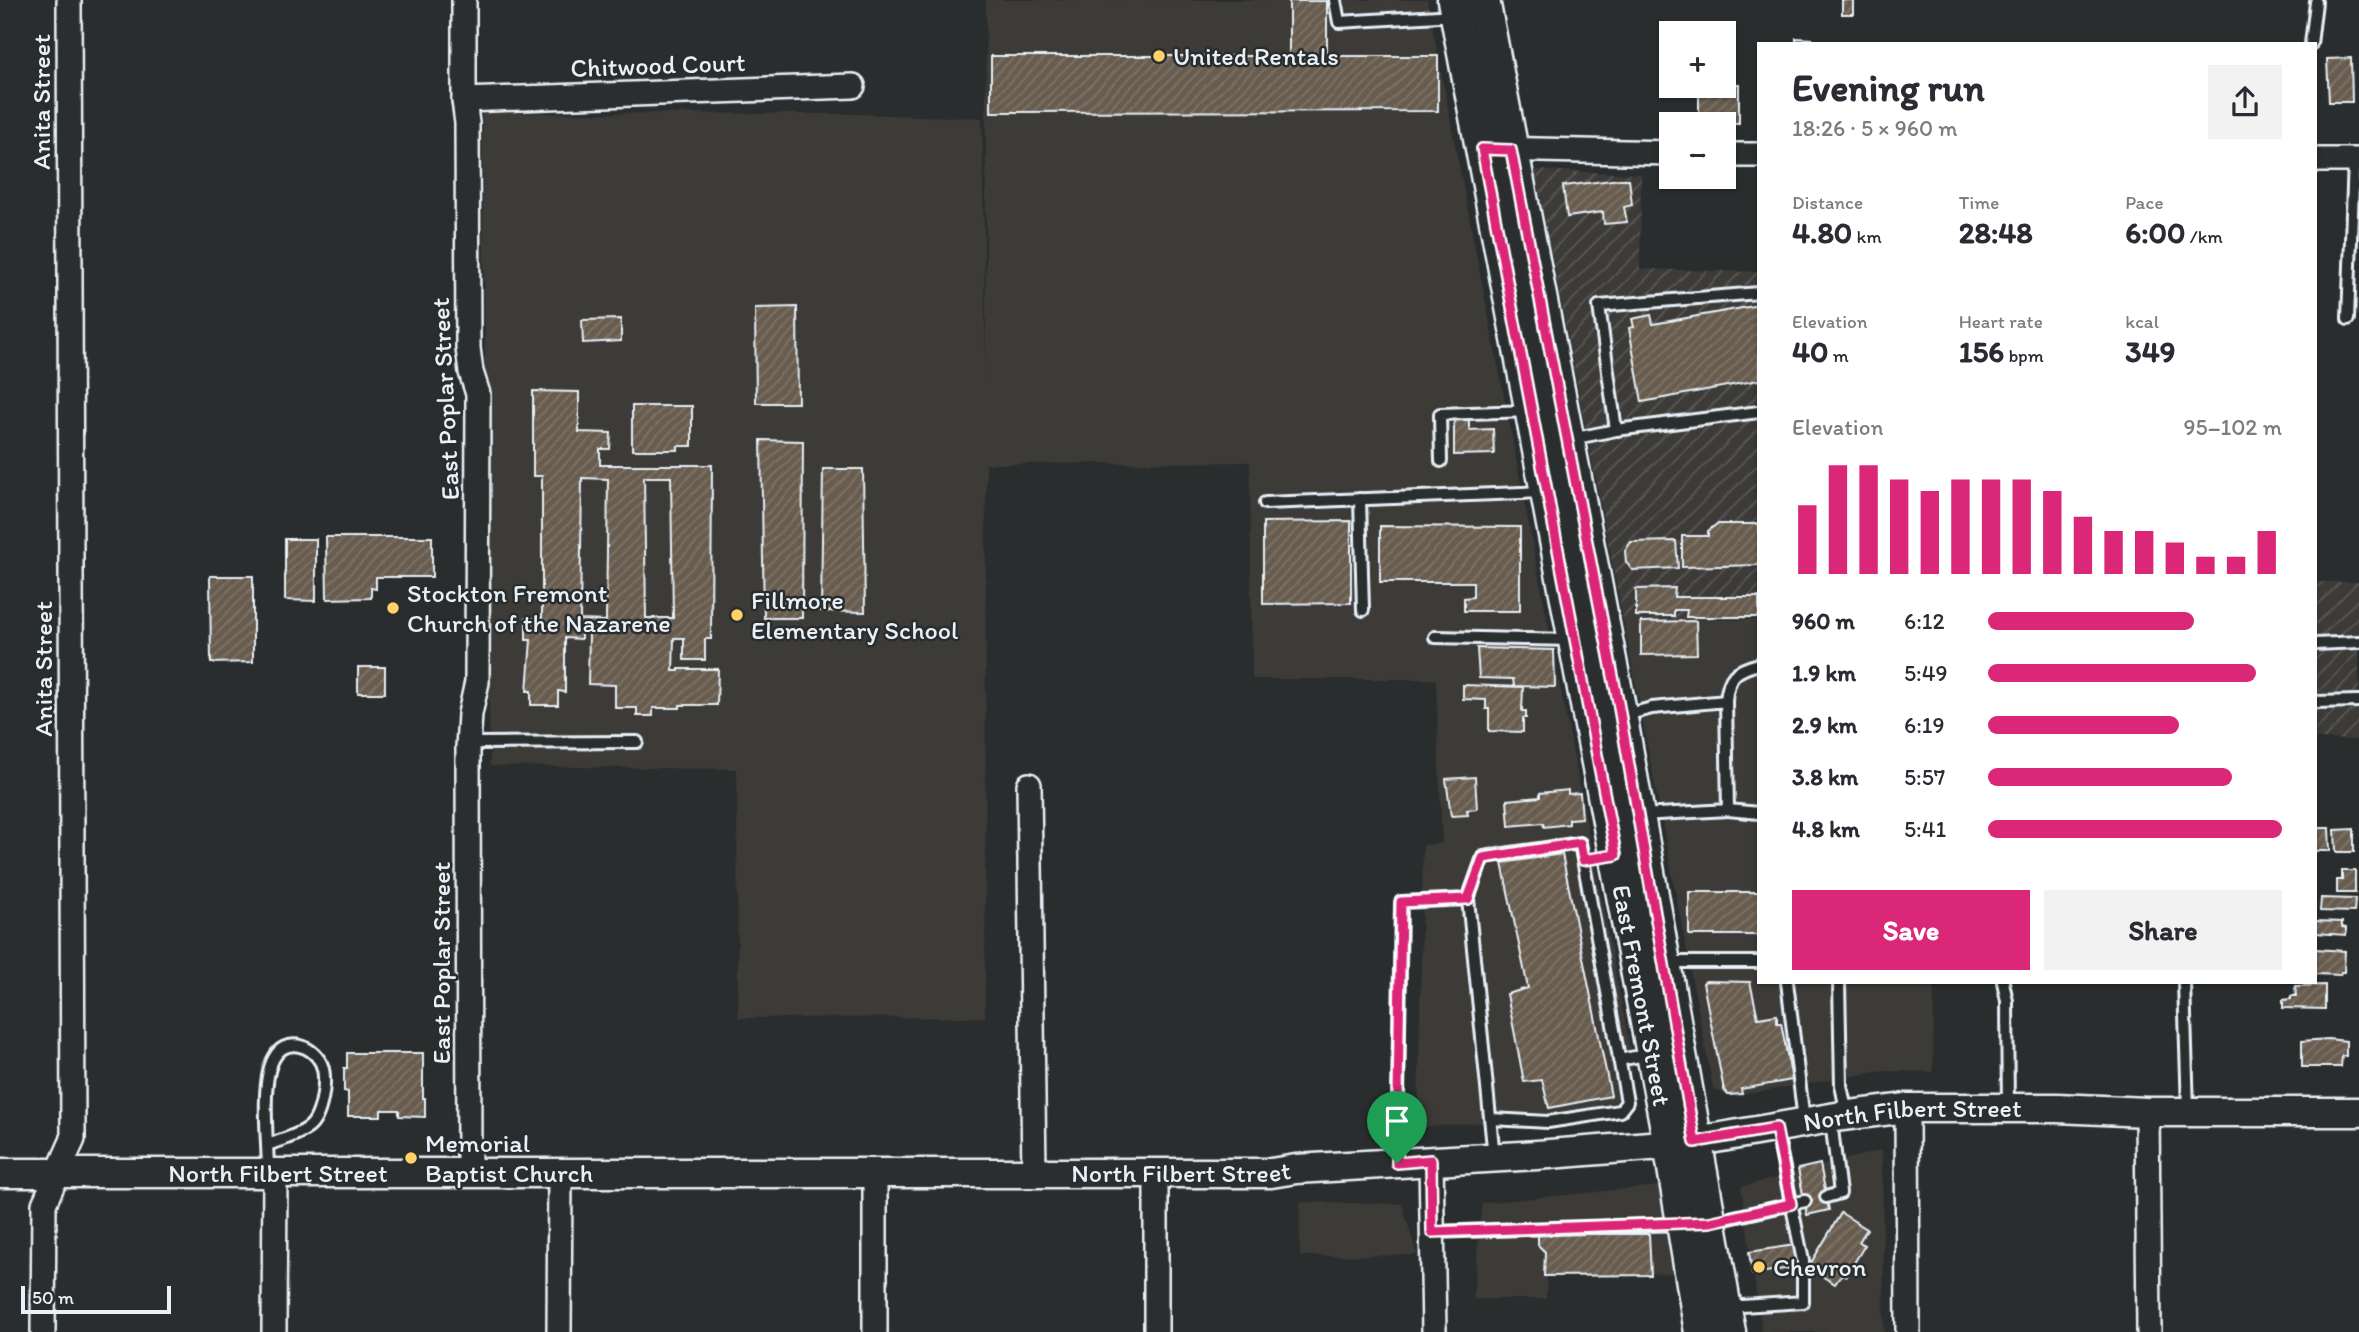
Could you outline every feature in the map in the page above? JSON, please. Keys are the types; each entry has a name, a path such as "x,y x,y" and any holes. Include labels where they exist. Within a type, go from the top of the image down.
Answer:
{"main road":[{"name":"East Fremont Street","path":"1465,5 1496,149 1568,439 1614,855 1666,1052 1713,1320"},
{"name":"East Fremont Street","path":"1496,149 1532,411 1547,492 1590,638 1621,716 1638,815 1614,855"},
{"name":"East Fremont Street","path":"1614,855 1664,962 1666,1052"}],"street":[{"name":"Anita Street","path":"43,1332 44,1204 73,1139 69,0"},
{"name":"East Poplar Street","path":"464,0 468,348 471,372 478,394 477,682 470,714 469,743 469,1173"},
{"name":"Chitwood Court","path":"464,100 853,86"},
{"path":"1496,149 1659,153"},
{"path":"1736,155 1757,155"},
{"path":"2317,160 2357,160"},
{"path":"1029,785 1034,1174"},
{"name":"North Filbert Street","path":"0,1173 1271,1173 1682,1143 1907,1108 2359,1112"},
{"path":"1907,1108 1908,1332"},
{"path":"2147,1112 2149,1332"},
{"path":"1431,1160 1434,1332"},
{"path":"271,1173 274,1332"},
{"path":"559,1332 560,1173"},
{"path":"875,1174 876,1332"},
{"path":"1156,1174 1156,1332"}],"lane":[{"path":"1335,0 1339,22 1465,5"},
{"path":"2311,42 2316,2"},
{"path":"2348,319 2357,160"},
{"path":"1616,430 1599,306 1757,293"},
{"path":"1441,461 1440,414 1532,411"},
{"path":"1568,439 1616,430 1757,412"},
{"path":"1265,503 1547,492"},
{"path":"1360,499 1363,610"},
{"path":"1435,638 1590,638"},
{"path":"2317,644 2359,642"},
{"path":"1728,810 1727,683 1739,670 1757,665"},
{"path":"1621,716 1652,708 1726,701"},
{"path":"2317,702 2359,701"},
{"path":"469,743 637,742"},
{"path":"1638,815 1728,810 1757,813"},
{"path":"1491,1119 1548,1122 1620,1111 1627,1102 1619,1060 1614,855 1580,843 1483,858 1468,899 1494,1157"},
{"path":"1397,1163 1401,902 1468,899"},
{"path":"1664,962 1757,962"},
{"path":"1788,984 1827,1119 1840,1193 1826,1197"},
{"path":"1827,1119 1841,1085 1839,984"},
{"path":"2003,984 2007,1001 2008,1109"},
{"path":"2184,984 2188,1111"},
{"path":"268,1144 308,1128 320,1113 322,1065 313,1051 296,1044 283,1046 274,1057 268,1076 268,1144 271,1173"},
{"path":"1619,1060 1666,1052"},
{"path":"1713,1320 1803,1302 1803,1261 1776,1128"},
{"path":"1432,1232 1696,1223 1805,1201"}],"shaded area":[{"path":"986,0 1427,0 1633,1062 1628,1092 1598,1115 1418,1127 1423,845 1442,843 1436,679 1252,679 1250,462 986,464 985,1017 738,1018 737,769 490,766 482,113 855,114 982,118 986,382"},
{"path":"1535,170 1641,174 1640,269 1757,272 1757,619 1623,619"},
{"path":"2317,582 2359,582 2359,740 2317,739"},
{"path":"1623,619 1757,620 1757,984 1934,984 1933,1072 1882,1071 1729,1097 1713,1088"},
{"path":"1882,1150 1884,1332 1762,1332 1741,1187"},
{"path":"1659,1186 1674,1273 1547,1276 1546,1299 1473,1299 1482,1203"},
{"path":"1300,1202 1402,1204 1417,1255 1300,1256"}],"building":[{"path":"1842,0 1853,0 1853,14 1842,14"},
{"name":"United Rentals","path":"1289,1 1327,1 1327,56 1438,56 1438,111 991,112 991,56 1289,56"},
{"path":"1796,38 1812,39 1812,42 1796,42"},
{"path":"2351,58 2352,102 2329,102 2327,59"},
{"path":"1736,84 1739,84 1739,123 1736,123 1736,112 1699,112 1699,98 1736,98"},
{"path":"1629,179 1632,205 1624,207 1627,222 1604,224 1603,212 1567,217 1563,186"},
{"path":"1757,305 1757,380 1642,402 1629,328 1634,327 1632,319 1651,315 1653,324"},
{"path":"797,307 798,403 756,403 755,308"},
{"path":"621,319 621,341 583,343 582,320"},
{"path":"533,391 579,392 579,432 611,433 610,449 600,449 600,465 712,465 711,639 705,639 705,660 684,660 684,638 674,638 673,671 718,669 717,705 653,708 653,716 637,716 637,708 615,708 615,685 588,684 589,633 581,633 581,639 565,638 565,692 558,691 558,705 531,705 531,691 527,691 531,640 526,640 526,618 542,618 542,476 533,476","holes":["644,477 671,477 673,618 646,618","582,478 608,479 606,621 580,620"]},
{"path":"632,406 692,406 692,446 678,446 678,450 632,450"},
{"path":"1454,416 1469,416 1469,430 1493,429 1494,454 1454,455"},
{"path":"761,440 803,441 802,618 764,618"},
{"path":"823,469 863,469 865,612 821,611"},
{"path":"1351,521 1351,603 1263,604 1263,522"},
{"path":"1717,524 1757,524 1757,565 1682,567 1682,536 1708,536 1708,531"},
{"path":"1380,526 1520,527 1520,611 1464,611 1464,598 1473,597 1473,582 1380,582"},
{"path":"326,537 432,537 432,577 376,577 376,589 371,588 371,598 327,599"},
{"path":"285,539 316,539 316,601 285,600"},
{"path":"1676,541 1678,568 1632,570 1626,562 1625,551 1631,542"},
{"path":"210,576 253,576 253,662 211,663"},
{"path":"1675,588 1674,597 1757,597 1757,617 1686,617 1687,610 1674,610 1674,616 1636,616 1636,589"},
{"path":"1696,621 1697,654 1641,655 1641,622"},
{"path":"1477,648 1554,650 1555,687 1514,686 1513,679 1479,678"},
{"path":"358,667 385,667 385,693 358,693"},
{"path":"1463,685 1523,687 1522,711 1526,711 1526,718 1523,718 1523,732 1489,731 1489,709 1486,709 1486,700 1463,699"},
{"path":"1475,777 1477,809 1467,810 1468,815 1451,816 1446,779"},
{"path":"1568,790 1568,794 1580,793 1582,818 1569,819 1569,824 1544,827 1543,823 1509,826 1507,800 1540,797 1540,793"},
{"path":"2317,828 2329,828 2330,851 2317,851"},
{"path":"2354,829 2354,852 2336,852 2335,830"},
{"path":"1562,854 1611,1096 1549,1108 1542,1080 1524,1082 1507,994 1528,988 1502,863"},
{"path":"2342,871 2355,871 2355,893 2337,893 2337,880 2342,880"},
{"path":"1689,892 1757,892 1757,935 1689,935"},
{"path":"2321,898 2355,899 2354,912 2320,911"},
{"path":"2317,921 2342,922 2346,935 2317,933"},
{"path":"2317,949 2345,951 2344,972 2340,975 2317,974"},
{"path":"1750,982 1758,1018 1777,1015 1777,1023 1781,1023 1792,1080 1741,1089 1742,1094 1728,1095 1724,1090 1703,983"},
{"path":"2325,985 2325,1009 2283,1008 2283,1000 2296,996 2295,986"},
{"path":"2302,1041 2346,1041 2346,1056 2342,1056 2341,1067 2302,1067"},
{"path":"347,1053 423,1053 425,1117 399,1116 399,1110 381,1110 381,1116 348,1116 348,1092 344,1091"},
{"path":"1820,1164 1829,1210 1807,1215 1798,1169"},
{"path":"1841,1213 1867,1229 1859,1242 1865,1245 1846,1276 1842,1274 1835,1284 1808,1268"},
{"path":"1538,1234 1649,1234 1651,1275 1544,1276 1545,1252 1538,1245"},
{"path":"1795,1245 1798,1267 1752,1274 1749,1252"}],"place":[{"name":"United Rentals","path":"1159,56"},
{"name":"Stockton Fremont Church of the Nazarene","path":"393,608"},
{"name":"Fillmore Elementary School","path":"737,615"},
{"name":"Memorial Baptist Church","path":"411,1158"},
{"name":"Chevron","path":"1759,1267"}],"route":[{"path":"1482,149 1511,150 1618,702 1695,1142 1776,1128 1791,1204 1710,1222 1432,1232 1431,1160 1397,1163 1401,902 1468,899 1483,858 1580,843 1583,860 1616,855 1482,149"}]}
